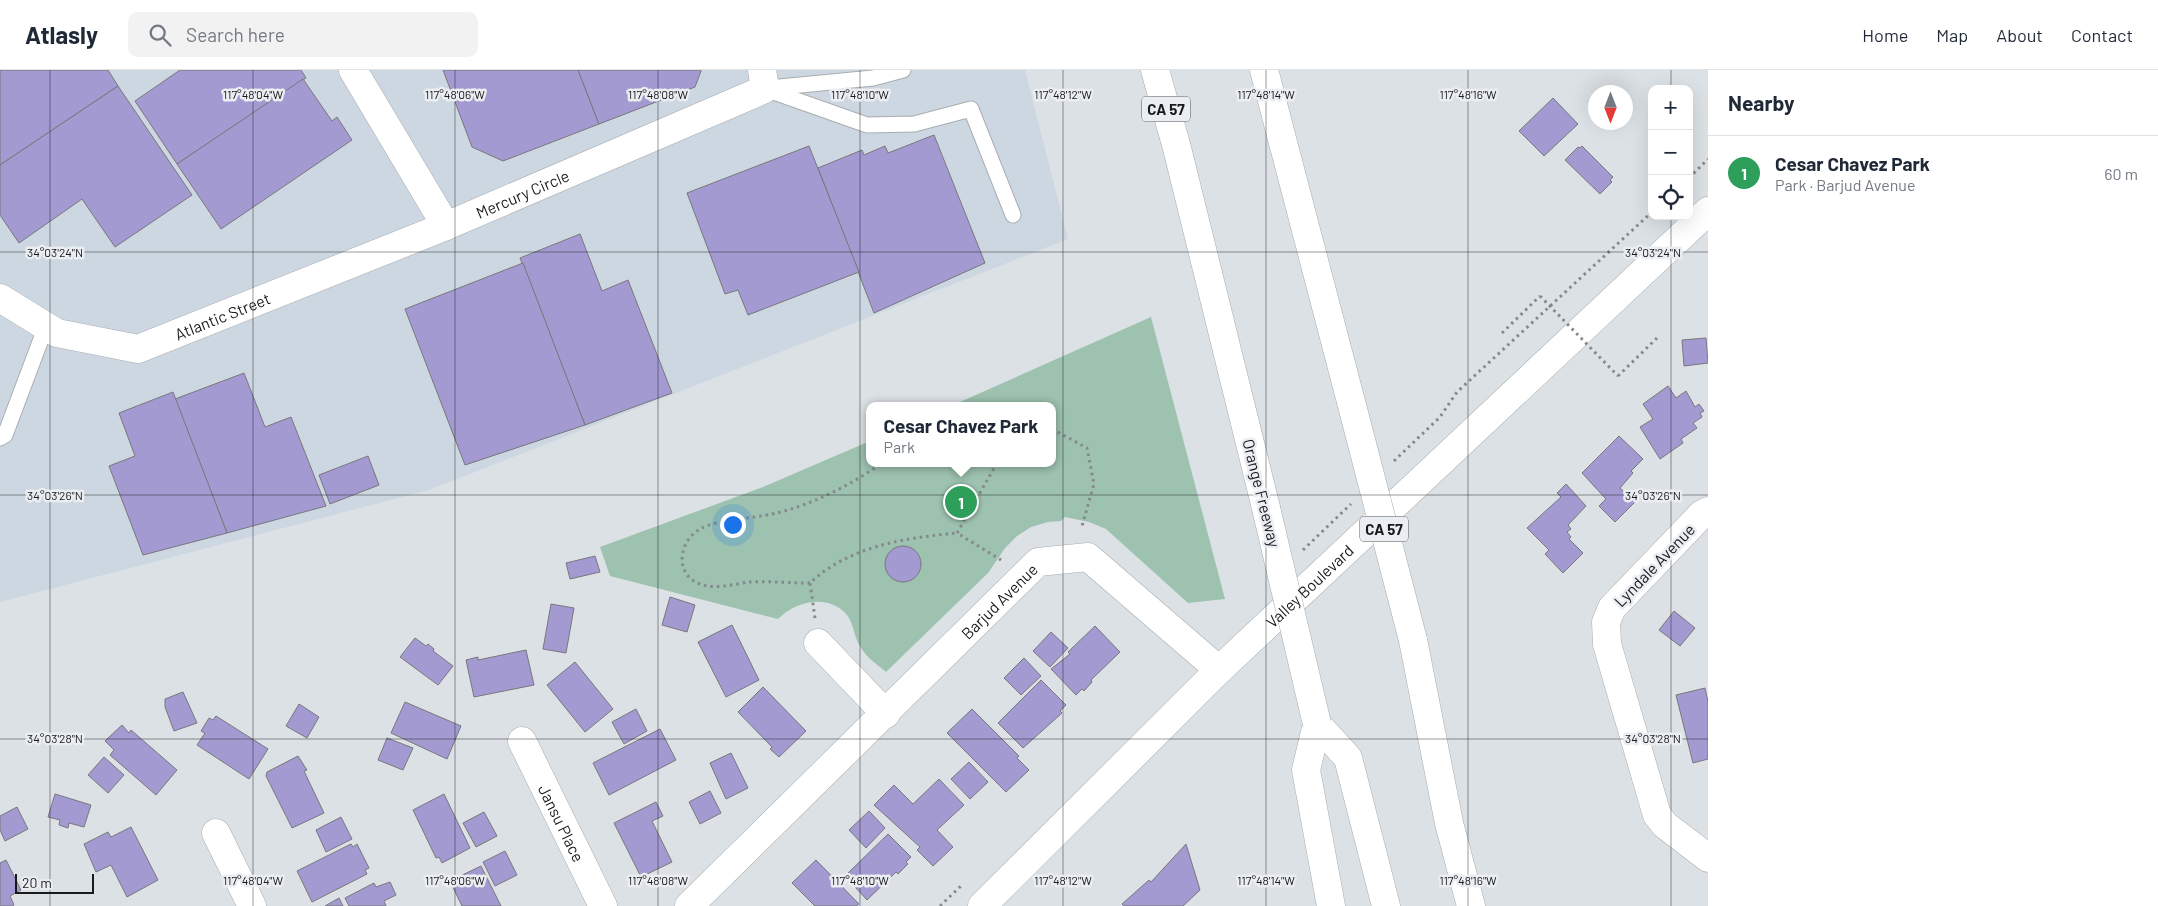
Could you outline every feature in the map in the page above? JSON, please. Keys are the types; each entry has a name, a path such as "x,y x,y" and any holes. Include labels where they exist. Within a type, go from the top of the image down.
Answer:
{"main road":[{"path":"352,70 446,226"},
{"name":"Orange Freeway","path":"1155,70 1177,148 1215,301 1317,724 1348,758 1386,906"},
{"name":"Mercury Circle","path":"446,226 764,79"},
{"name":"CA 57","path":"1267,82 1412,640 1449,823 1471,906"},
{"name":"Valley Boulevard","path":"982,906 1218,670 1708,211"},
{"name":"Atlantic Street","path":"0,298 57,333 138,349 446,226"},
{"name":"Lyndale Avenue","path":"1708,511 1702,514 1612,608 1606,622 1607,644 1658,815 1665,825 1708,858"},
{"name":"Barjud Avenue","path":"688,906 886,714 1038,562 1088,557 1218,670"},
{"path":"818,643 886,714"},
{"path":"1317,724 1306,770 1331,906"},
{"name":"Jansu Place","path":"522,741 602,906"},
{"path":"1449,823 1490,906"},
{"path":"216,833 252,906"}],"lane":[{"path":"764,79 873,78 903,70"},
{"path":"764,79 868,125 914,124 971,109 1013,215"},
{"path":"0,438 5,435 46,326"}],"path":[{"path":"1692,175 1708,159"},
{"path":"1502,333 1540,296 1618,376 1657,338"},
{"path":"1056,431 1087,448 1094,484 1082,526"},
{"path":"875,467 838,489 807,502 775,513 703,527 690,535 683,546 682,560 687,572 699,584 712,586 751,582 810,583 826,568 852,554 922,536 957,533 1001,560"},
{"path":"957,533 995,467"},
{"path":"810,583 818,643"}],"shaded area":[{"path":"0,70 1025,70 1068,239 429,490 0,602"}],"green space":[{"path":"1151,317 1225,599 1188,603 1106,529 1089,522 1065,517 1061,521 1048,522 1031,527 1017,536 1005,548 988,573 886,672 863,652 847,615 840,608 831,604 812,602 803,604 793,608 778,619 610,576 600,547 763,487 866,443 866,467 1056,467 1056,402 960,402"}],"building":[{"path":"0,70 108,70 118,86 0,165"},
{"path":"180,70 301,70 306,78 177,164 135,101"},
{"path":"443,70 578,70 599,124 503,161 472,147"},
{"path":"578,70 701,71 695,87 599,124"},
{"path":"303,79 332,121 337,117 352,140 221,229 177,164"},
{"path":"118,86 192,195 115,247 82,199 19,243 0,215 0,165"},
{"path":"1553,98 1578,124 1544,156 1519,131"},
{"path":"934,135 985,263 874,313 818,168 862,150 864,155 885,146 888,153"},
{"path":"809,146 859,272 748,315 738,290 725,294 687,193"},
{"path":"1582,146 1613,177 1610,180 1612,182 1600,194 1565,160 1578,147"},
{"path":"580,234 602,291 628,280 672,393 585,425 520,258"},
{"path":"523,263 585,425 465,465 405,309"},
{"path":"1706,338 1708,363 1684,366 1682,340"},
{"path":"244,373 265,427 291,417 326,506 227,533 175,399"},
{"path":"1668,386 1676,398 1686,391 1695,407 1699,404 1704,411 1700,413 1702,417 1693,423 1697,428 1681,439 1683,443 1660,459 1640,427 1653,419 1643,404"},
{"path":"173,392 227,533 143,555 109,466 135,456 119,413"},
{"path":"1619,436 1643,459 1631,471 1633,473 1620,488 1635,502 1615,522 1599,506 1606,499 1582,473"},
{"path":"368,456 379,485 330,504 319,475"},
{"path":"1566,484 1586,506 1568,525 1571,529 1567,532 1571,537 1569,539 1583,553 1563,573 1545,554 1549,550 1527,528 1561,497 1557,493"},
{"path":"903,546 910,547 916,551 920,557 920,571 916,577 910,581 903,582 896,581 890,577 886,571 885,564 886,557 890,551 896,547"},
{"path":"595,556 600,572 570,579 566,563"},
{"path":"670,597 695,605 687,632 662,625"},
{"path":"551,604 574,608 566,653 543,649"},
{"path":"1674,611 1695,628 1680,646 1659,630"},
{"path":"732,625 759,680 726,697 698,642"},
{"path":"1095,626 1120,652 1091,680 1092,682 1084,691 1082,689 1076,695 1051,669 1070,654 1068,652"},
{"path":"1051,632 1068,648 1050,667 1033,651"},
{"path":"415,638 426,646 428,644 434,649 433,651 453,666 438,685 400,657"},
{"path":"526,650 534,685 474,697 466,660 478,657 478,660"},
{"path":"1024,658 1041,676 1021,695 1004,678"},
{"path":"575,662 613,709 585,732 547,685"},
{"path":"1041,680 1066,705 1060,711 1062,713 1023,748 998,723"},
{"path":"763,687 806,731 779,757 770,749 772,747 738,712"},
{"path":"1705,688 1708,702 1708,759 1693,763 1676,695"},
{"path":"183,692 197,723 174,731 165,707 165,699"},
{"path":"405,702 461,726 447,759 391,733"},
{"path":"299,704 319,717 307,738 286,726"},
{"path":"636,709 647,731 624,744 612,722"},
{"path":"972,709 1019,756 1017,758 1029,770 1006,792 947,733"},
{"path":"216,716 268,749 249,779 197,745 205,733 201,731 209,718 213,720"},
{"path":"122,725 129,733 131,730 177,770 156,795 110,755 114,750 105,741"},
{"path":"660,729 676,760 609,795 593,763"},
{"path":"387,738 413,748 403,770 378,760"},
{"path":"731,753 748,788 726,799 710,763"},
{"path":"298,756 307,770 304,771 324,813 292,828 266,776 267,772"},
{"path":"104,757 124,775 108,793 88,775"},
{"path":"969,762 988,782 970,799 951,779"},
{"path":"939,779 964,805 937,830 953,847 933,866 917,850 920,847 874,805 894,785 913,804"},
{"path":"710,791 721,813 700,824 689,802"},
{"path":"55,794 91,805 84,827 69,823 68,828 59,825 60,820 48,817"},
{"path":"444,794 470,848 442,863 439,857 436,858 413,810"},
{"path":"656,802 663,816 652,821 672,862 641,877 614,823"},
{"path":"17,807 28,829 5,841 0,830 0,816"},
{"path":"869,811 885,828 866,848 849,830"},
{"path":"484,812 497,836 476,847 463,823"},
{"path":"341,817 352,839 326,852 316,830"},
{"path":"131,827 158,880 127,897 111,865 96,872 84,844 108,832 111,837"},
{"path":"888,834 911,857 906,862 908,864 898,874 896,872 867,900 845,876"},
{"path":"351,844 353,847 357,844 369,868 365,870 367,874 312,902 297,871"},
{"path":"1186,844 1200,890 1183,906 1124,906 1122,904 1149,880 1151,882"},
{"path":"505,851 517,875 495,886 483,862"},
{"path":"6,860 21,890 10,896 14,905 0,906 0,863"},
{"path":"816,860 859,904 856,906 815,906 792,883"},
{"path":"481,866 501,906 462,906 450,881"},
{"path":"390,882 396,895 384,901 386,906 349,906 345,898 374,883 376,887"},
{"path":"339,898 343,906 325,906"}],"place":[{"name":"Cesar Chavez Park","path":"961,502"}]}
